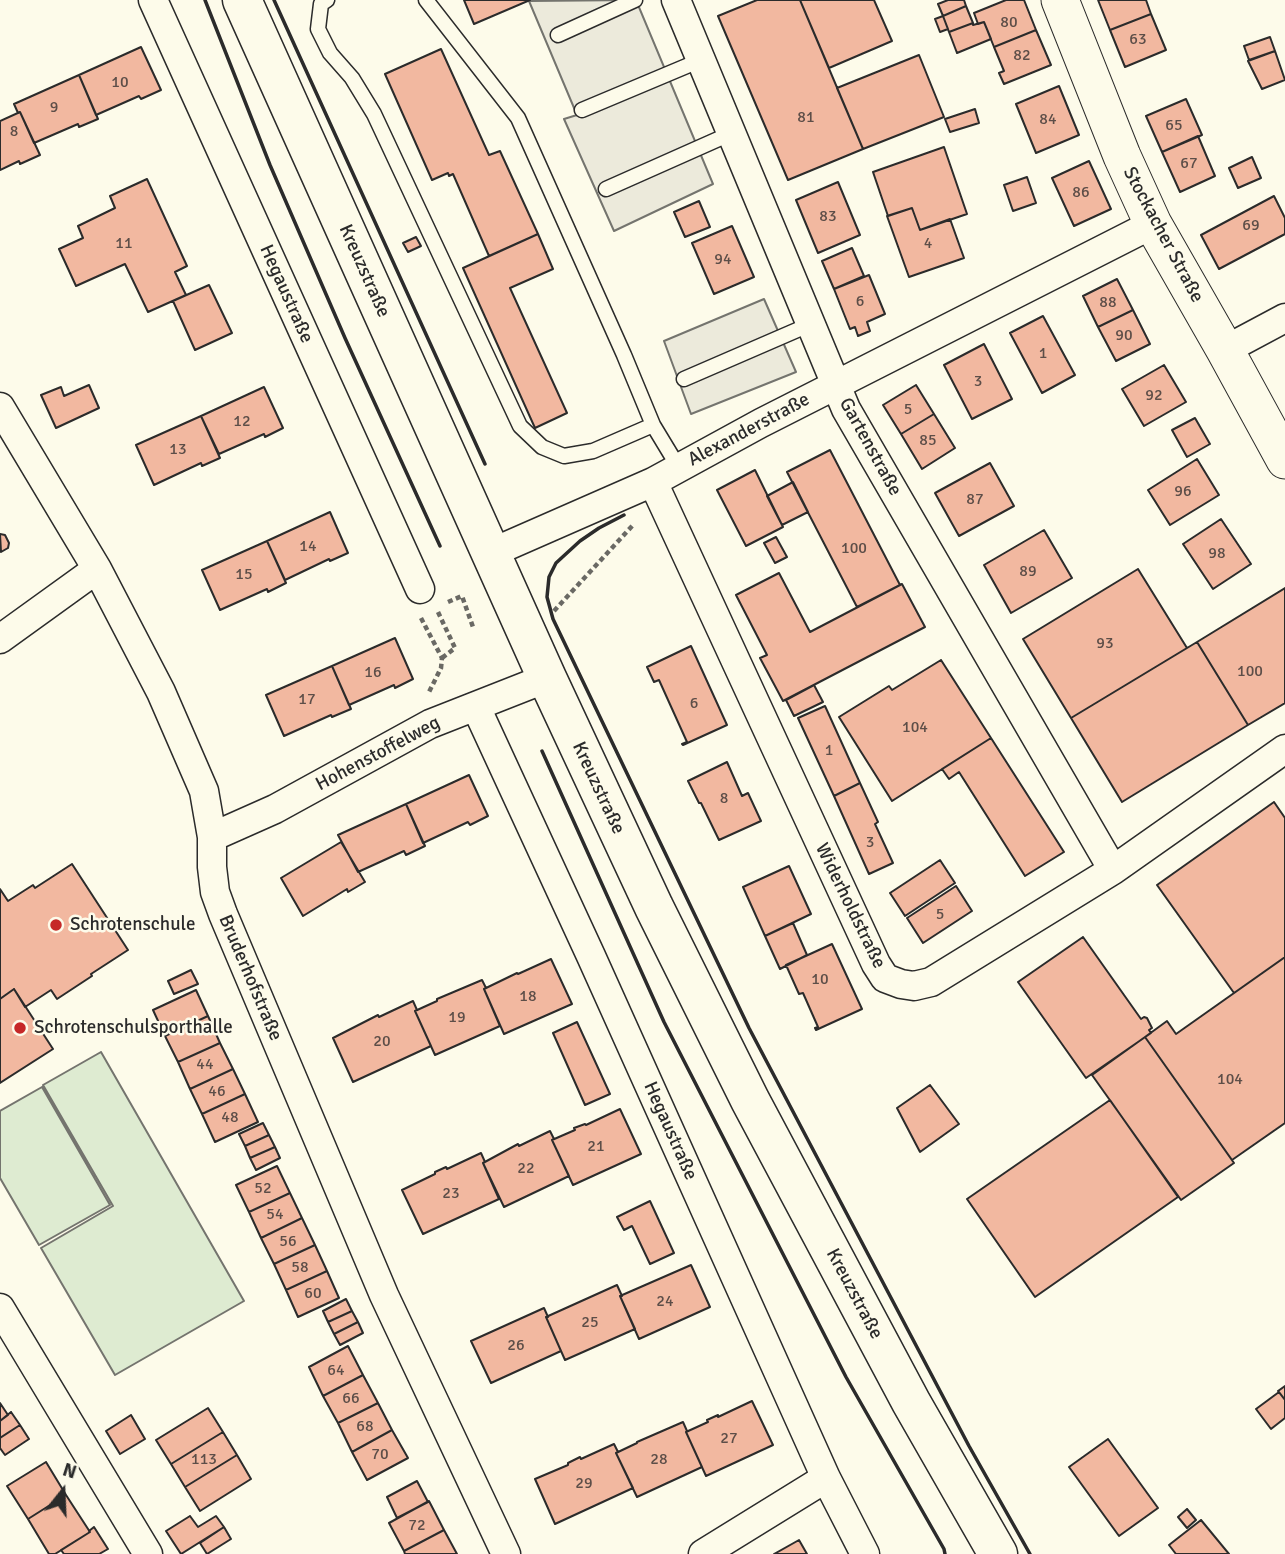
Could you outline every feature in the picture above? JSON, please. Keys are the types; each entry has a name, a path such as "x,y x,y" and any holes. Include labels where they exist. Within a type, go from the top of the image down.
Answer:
{"main road":[{"name":"Kreuzstraße","path":"242,0 547,678 654,907 750,1100 911,1402 999,1554"}],"street":[{"name":"Hegaustraße","path":"153,0 428,598"},
{"name":"Gartenstraße","path":"676,0 846,409 1113,870"},
{"name":"Stockacher Straße","path":"1060,0 1122,156 1153,224 1285,460"},
{"name":"Alexanderstraße","path":"491,553 653,482 836,384 1153,224"},
{"path":"1225,350 1285,318"},
{"name":"Bruderhofstraße","path":"0,407 97,569 161,692 204,790 212,837 215,892 223,914 384,1295 506,1554"},
{"name":"Widerholdstraße","path":"653,482 870,952 885,978 914,986 931,982 1113,870 1285,749"},
{"path":"0,639 97,569"},
{"name":"Hohenstoffelweg","path":"212,837 275,808 430,724 547,678"},
{"name":"Hegaustraße","path":"476,707 826,1478 865,1554"},
{"path":"0,1308 148,1554"},
{"path":"703,1554 826,1478"}],"lane":[{"path":"327,0 321,4 318,29 330,53 352,78 374,114 520,426 542,447 564,456 593,451 653,425"},
{"path":"426,0 518,118 653,425 679,468"},
{"path":"558,35 635,0"},
{"path":"582,110 701,60"},
{"path":"606,189 732,133"},
{"path":"684,379 811,324"}],"path":[{"path":"554,612 645,513 653,482"},
{"path":"462,596 472,626"},
{"path":"430,724 425,704 441,668 442,658 413,603 428,598 455,648 442,658"}],"green space":[{"path":"101,1052 244,1301 115,1375 41,1248 113,1206 43,1085"},
{"path":"42,1087 110,1205 39,1245 0,1178 0,1111"}],"shaded area":[{"path":"636,0 713,184 614,231 564,119 577,115 529,1"},
{"path":"764,299 796,372 691,414 664,341"}],"building":[{"path":"464,0 530,0 474,24"},
{"path":"757,0 800,0 863,149 788,180 718,16"},
{"path":"800,0 874,0 892,41 829,68"},
{"path":"948,0 964,0 966,6 943,16 938,4"},
{"path":"1006,0 1024,0 1036,30 994,47 984,22 978,24 974,13"},
{"path":"1098,0 1146,0 1151,14 1110,30"},
{"path":"966,6 973,23 949,32 943,16"},
{"path":"1151,14 1166,50 1125,67 1110,30"},
{"path":"943,16 948,29 940,32 935,19"},
{"path":"984,22 991,39 957,53 949,32"},
{"path":"1036,30 1051,65 1004,84 999,73 1004,71 994,47"},
{"path":"1270,37 1275,51 1249,60 1244,46"},
{"path":"141,47 161,90 141,99 139,96 96,115 79,75"},
{"path":"441,49 489,155 500,151 538,234 489,256 453,174 449,176 448,173 432,180 385,74"},
{"path":"1275,51 1285,80 1262,89 1248,61"},
{"path":"919,55 944,117 863,149 837,88"},
{"path":"79,75 98,119 79,127 78,124 34,143 14,104"},
{"path":"1059,86 1079,135 1036,153 1016,104"},
{"path":"1186,99 1202,135 1162,152 1146,116"},
{"path":"975,109 979,123 950,132 945,119"},
{"path":"20,112 40,155 0,170 0,121"},
{"path":"1198,136 1215,176 1180,192 1162,152"},
{"path":"944,147 967,214 920,230 912,208 888,216 873,172"},
{"path":"1252,157 1261,178 1238,188 1229,168"},
{"path":"1089,161 1111,209 1074,226 1052,178"},
{"path":"1027,177 1036,203 1013,211 1004,185"},
{"path":"147,179 187,266 175,272 186,295 148,312 125,264 76,286 59,249 83,238 78,226 115,208 110,196"},
{"path":"838,182 860,235 818,253 796,200"},
{"path":"1274,196 1285,218 1285,234 1219,269 1201,235"},
{"path":"699,201 710,227 685,237 674,212"},
{"path":"912,208 920,230 950,219 964,258 909,277 887,216"},
{"path":"732,226 754,277 714,294 692,243"},
{"path":"538,234 553,269 510,288 567,413 535,428 463,268"},
{"path":"416,237 421,246 408,252 403,243"},
{"path":"852,248 864,276 834,289 822,261"},
{"path":"869,275 885,314 867,322 870,331 858,336 855,327 850,329 834,289"},
{"path":"1117,279 1133,310 1098,327 1083,296"},
{"path":"209,285 232,333 195,350 173,301"},
{"path":"1133,310 1150,344 1116,361 1098,327"},
{"path":"1043,316 1075,375 1042,393 1010,333"},
{"path":"984,344 1012,399 972,419 944,365"},
{"path":"1164,365 1186,402 1144,426 1122,389"},
{"path":"89,385 99,408 56,428 41,395 61,387 64,396"},
{"path":"916,385 934,414 901,434 883,405"},
{"path":"264,387 283,428 219,454 201,416"},
{"path":"934,414 955,448 922,469 901,434"},
{"path":"201,416 220,458 202,466 201,463 154,485 136,445"},
{"path":"1195,418 1210,444 1187,457 1172,430"},
{"path":"830,450 900,585 857,607 787,472"},
{"path":"1197,459 1219,495 1170,525 1148,490"},
{"path":"990,463 1014,506 959,536 935,493"},
{"path":"755,470 783,527 746,546 717,490"},
{"path":"793,482 808,512 782,525 767,496"},
{"path":"330,512 348,553 285,580 267,541"},
{"path":"1221,519 1251,564 1213,589 1183,544"},
{"path":"1044,530 1072,578 1011,613 984,565"},
{"path":"0,534 5,535 9,543 8,548 1,552"},
{"path":"776,537 787,557 775,563 764,543"},
{"path":"267,541 286,583 220,610 202,570"},
{"path":"1138,569 1187,648 1071,718 1023,639"},
{"path":"779,573 810,632 902,584 925,627 783,701 760,658 767,655 736,595"},
{"path":"1285,588 1285,703 1248,725 1197,642"},
{"path":"395,638 413,679 349,705 332,666"},
{"path":"1197,642 1248,725 1122,802 1071,718"},
{"path":"691,646 727,725 683,745 687,742 659,680 654,682 647,667"},
{"path":"941,660 991,738 892,801 839,717 889,686 892,690"},
{"path":"332,666 351,709 284,736 266,695"},
{"path":"814,685 823,702 794,716 786,700"},
{"path":"825,706 860,783 834,796 798,718"},
{"path":"991,738 1064,852 1025,876 959,772 949,779 942,769"},
{"path":"727,762 742,796 748,793 761,821 719,840 688,781"},
{"path":"469,775 488,816 470,825 468,822 423,843 406,804"},
{"path":"860,783 893,863 869,874 834,796"},
{"path":"1274,802 1285,818 1285,957 1234,993 1157,885"},
{"path":"406,804 425,846 406,855 404,851 358,872 338,835"},
{"path":"341,842 365,882 348,892 347,889 303,916 281,878"},
{"path":"940,860 955,883 905,916 890,893"},
{"name":"Schrotenschule","path":"72,864 128,950 57,999 51,990 25,1007 14,989 0,999 0,889 8,901 33,885 35,888"},
{"path":"789,866 811,914 765,936 743,887"},
{"path":"956,886 972,911 923,943 907,918"},
{"path":"793,923 807,955 780,969 765,936"},
{"path":"1083,937 1141,1019 1147,1018 1152,1028 1149,1030 1151,1033 1086,1078 1018,982"},
{"path":"832,944 862,1009 816,1030 818,1027 803,993 799,994 786,965"},
{"path":"1285,957 1285,1123 1232,1160 1145,1037 1167,1021 1176,1034"},
{"path":"551,959 572,1004 504,1034 484,989"},
{"path":"191,970 198,984 174,994 168,981"},
{"path":"482,980 500,1026 435,1055 415,1011"},
{"name":"Schrotenschulsporthalle","path":"14,989 53,1049 0,1083 0,999"},
{"path":"196,990 208,1016 165,1036 153,1010"},
{"path":"413,1001 431,1046 353,1082 333,1038"},
{"path":"208,1016 220,1043 178,1062 165,1036"},
{"path":"577,1022 610,1094 585,1105 553,1033"},
{"path":"1145,1037 1234,1163 1181,1200 1092,1075"},
{"path":"220,1043 233,1069 190,1089 178,1062"},
{"path":"233,1069 245,1094 202,1114 190,1089"},
{"path":"930,1085 959,1124 920,1152 897,1108"},
{"path":"245,1094 258,1122 215,1142 202,1114"},
{"path":"1110,1100 1178,1197 1035,1297 967,1199"},
{"path":"620,1109 641,1154 573,1185 552,1140"},
{"path":"263,1123 269,1135 245,1146 239,1134"},
{"path":"550,1131 569,1176 504,1207 483,1163"},
{"path":"269,1135 275,1147 250,1158 245,1146"},
{"path":"275,1147 280,1158 256,1170 250,1158"},
{"path":"481,1153 499,1199 423,1234 402,1190 435,1172"},
{"path":"277,1166 290,1193 249,1212 236,1185"},
{"path":"290,1193 302,1218 261,1238 249,1212"},
{"path":"650,1201 674,1253 650,1264 632,1226 624,1230 617,1217"},
{"path":"302,1218 315,1245 274,1264 261,1238"},
{"path":"315,1245 327,1271 286,1290 274,1264"},
{"path":"691,1265 710,1307 639,1339 620,1296"},
{"path":"327,1271 339,1298 298,1317 286,1290"},
{"path":"617,1285 635,1329 565,1360 546,1317"},
{"path":"346,1299 352,1311 328,1322 323,1311"},
{"path":"544,1308 561,1351 491,1383 471,1341"},
{"path":"352,1311 358,1322 334,1334 328,1322"},
{"path":"358,1322 363,1333 340,1345 334,1334"},
{"path":"348,1346 363,1375 323,1396 309,1367"},
{"path":"363,1375 378,1403 338,1423 323,1396"},
{"path":"1285,1386 1285,1400 1278,1391"},
{"path":"1279,1392 1285,1400 1285,1418 1271,1429 1256,1409"},
{"path":"752,1401 773,1445 706,1476 686,1432"},
{"path":"0,1403 8,1415 0,1421"},
{"path":"378,1403 392,1430 352,1452 338,1423"},
{"path":"208,1408 223,1432 171,1464 156,1440"},
{"path":"11,1412 20,1425 0,1438 0,1421"},
{"path":"131,1415 145,1439 120,1454 106,1431"},
{"path":"683,1422 702,1467 637,1497 616,1453"},
{"path":"20,1425 29,1439 5,1455 0,1448 0,1438"},
{"path":"392,1430 408,1458 367,1480 352,1452"},
{"path":"223,1432 237,1455 185,1487 171,1464"},
{"path":"1108,1439 1158,1508 1119,1536 1069,1467"},
{"path":"614,1444 633,1488 555,1524 535,1479"},
{"path":"237,1455 251,1479 200,1511 185,1487"},
{"path":"46,1462 66,1495 28,1519 7,1486"},
{"path":"417,1481 428,1502 397,1518 387,1497"},
{"path":"66,1495 90,1532 55,1554 49,1554 28,1519"},
{"path":"429,1501 444,1530 404,1551 389,1523"},
{"path":"1187,1509 1196,1520 1187,1528 1178,1517"},
{"path":"190,1516 198,1527 216,1516 224,1527 181,1554 166,1531"},
{"path":"1201,1520 1229,1554 1176,1554 1169,1545"},
{"path":"94,1527 108,1549 99,1554 64,1554 61,1550"},
{"path":"224,1527 231,1539 207,1554 200,1543"},
{"path":"444,1530 457,1554 405,1554 404,1551"},
{"path":"799,1540 807,1554 774,1554"}],"wall":[{"path":"205,0 270,165 440,546"},
{"path":"274,0 485,464"},
{"path":"624,515 580,541 556,563 549,577 547,597 553,619 749,1028 969,1446 1030,1554"},
{"path":"542,751 664,1022 846,1377 945,1554"}],"place":[{"name":"Schrotenschule","path":"56,925"},
{"name":"Schrotenschulsporthalle","path":"20,1028"}]}
